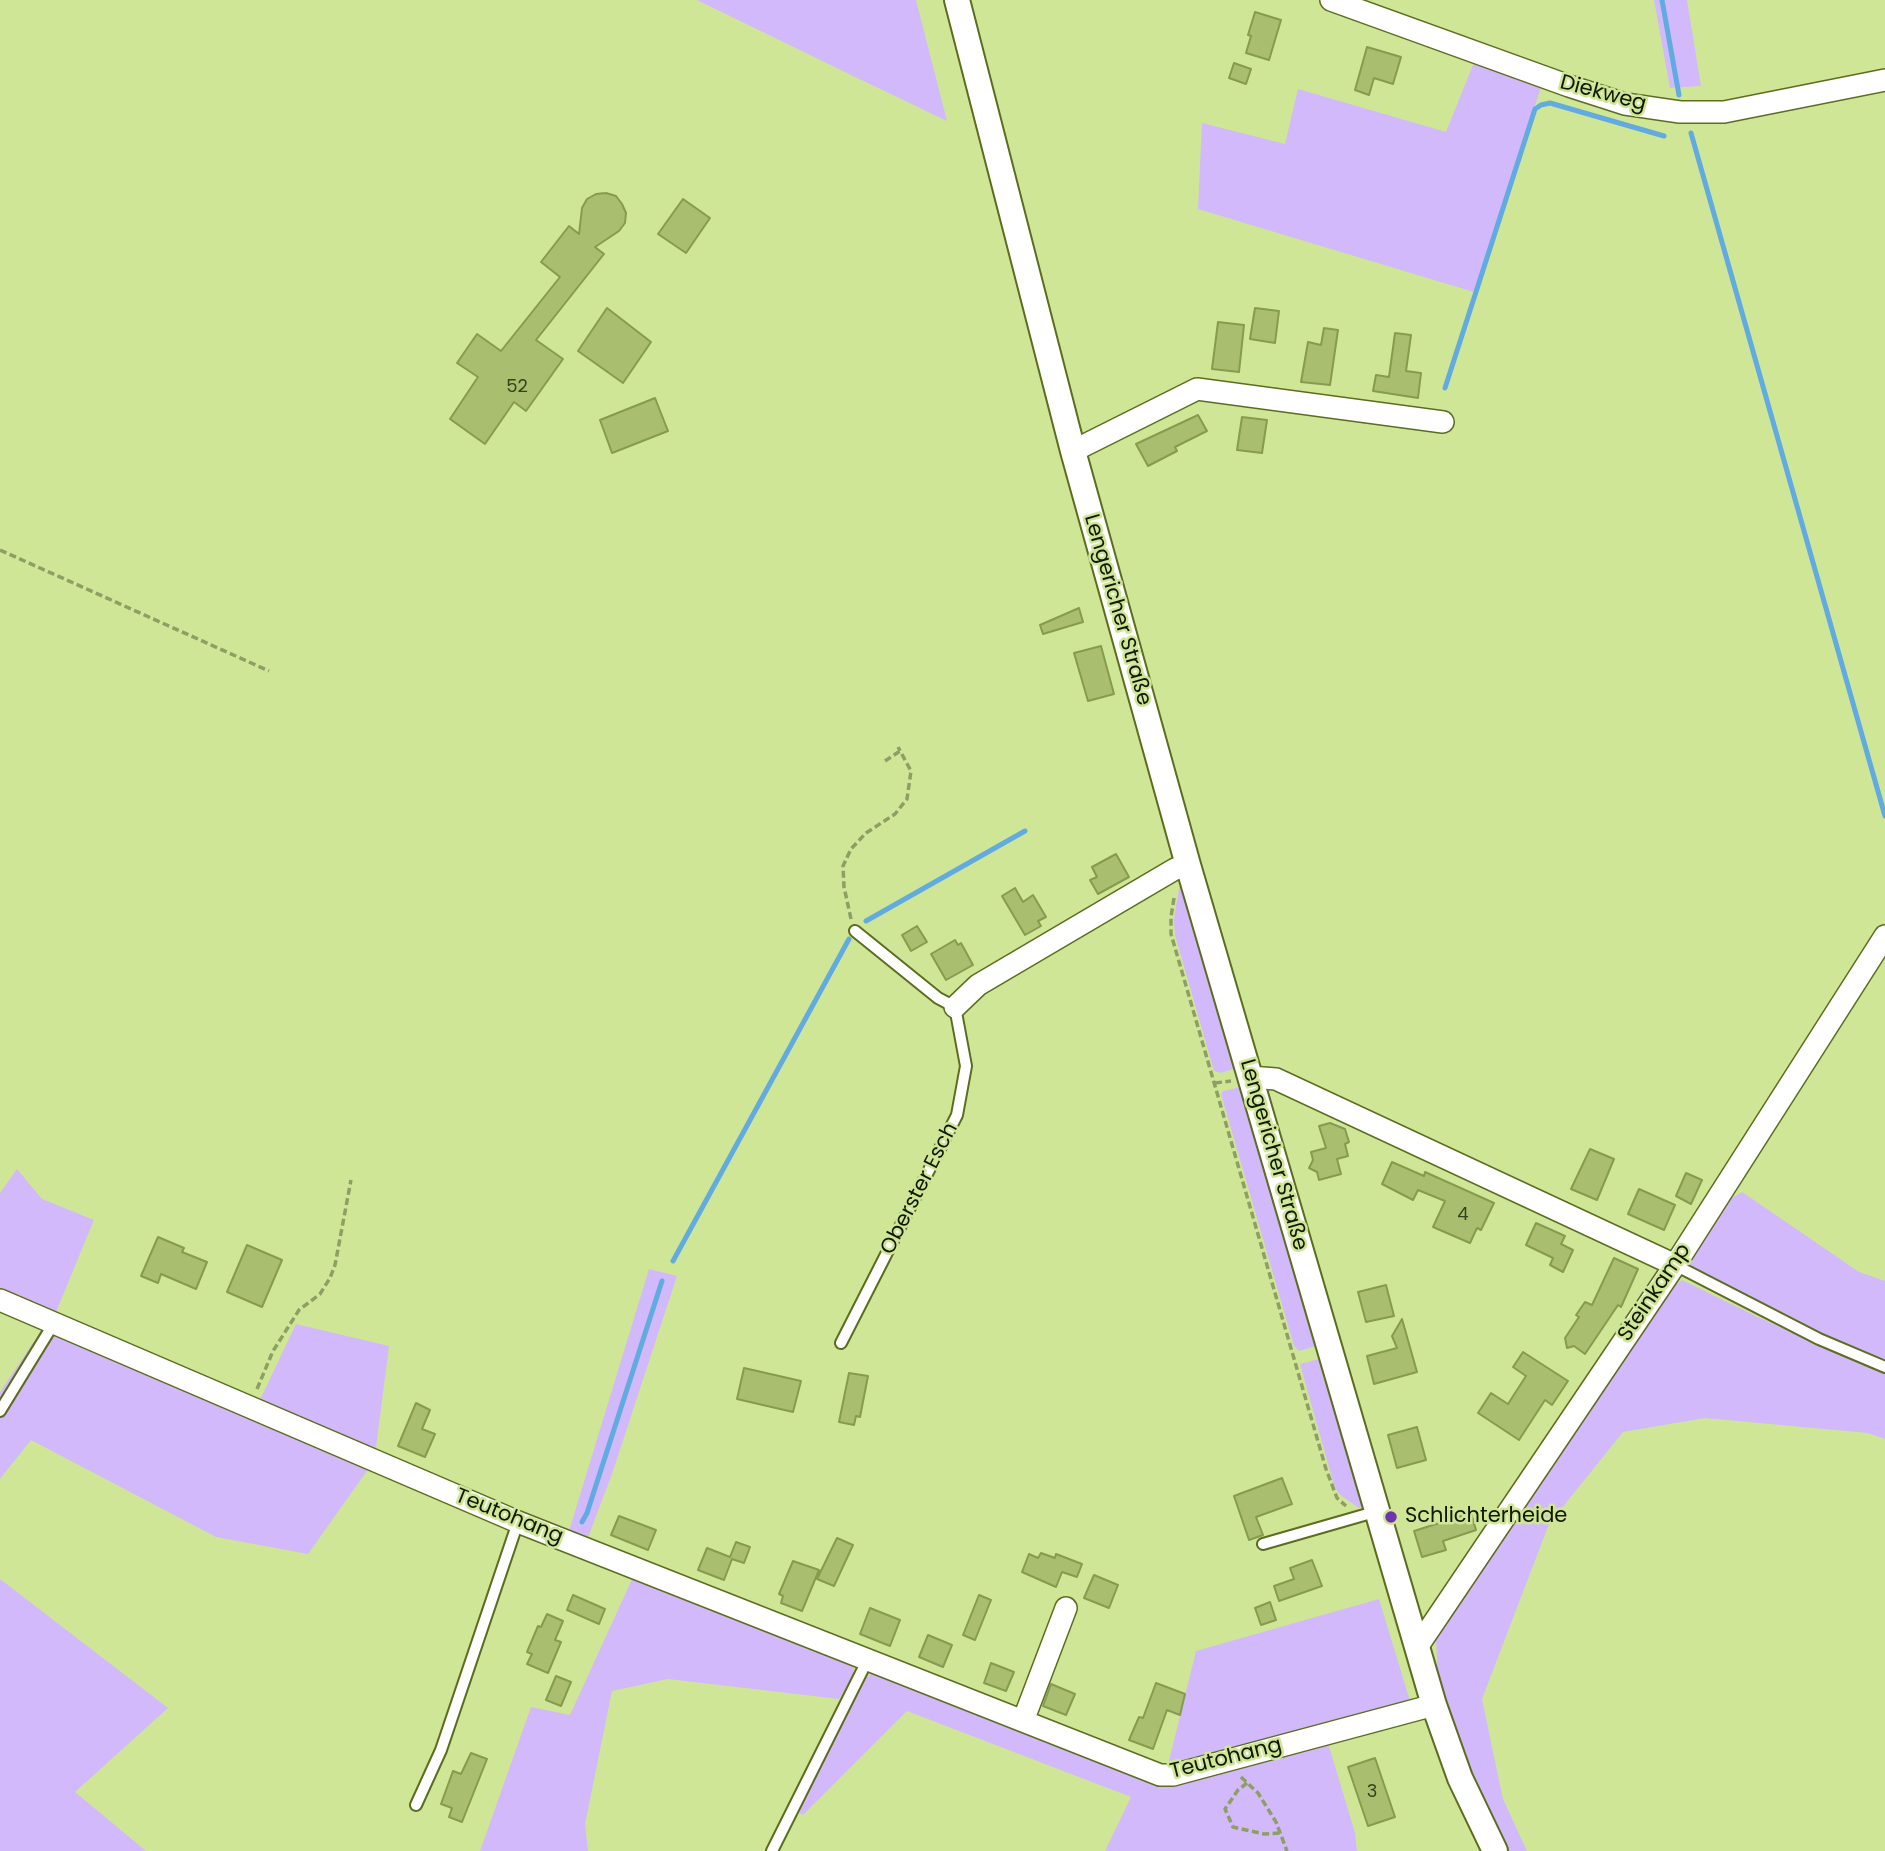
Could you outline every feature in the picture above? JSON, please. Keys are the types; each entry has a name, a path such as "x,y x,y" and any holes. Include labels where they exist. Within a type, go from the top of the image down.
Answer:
{"street":[{"name":"Lengericher Straße","path":"957,0 1073,451 1188,865 1434,1704 1460,1778 1495,1851"},
{"name":"Diekweg","path":"1331,0 1625,104 1680,112 1724,112 1885,80"},
{"path":"1073,451 1197,389 1443,422"},
{"path":"955,1007 978,985 1175,870 1188,865"},
{"name":"Steinkamp","path":"1418,1646 1675,1265 1885,936"},
{"path":"1250,1077 1276,1079 1675,1265"},
{"name":"Teutohang","path":"0,1300 519,1522 1160,1775 1173,1775 1434,1704"},
{"path":"1023,1721 1066,1608"}],"lane":[{"path":"855,931 937,998 955,1007"},
{"name":"Oberster Esch","path":"841,1343 957,1115 966,1066 955,1007"},
{"path":"1675,1265 1819,1339 1885,1367"},
{"path":"0,1411 54,1323"},
{"path":"1263,1544 1378,1511"},
{"path":"416,1805 441,1750 519,1522"},
{"path":"772,1851 869,1659"}],"path":[{"path":"0,550 268,671"},
{"path":"855,931 844,887 843,866 851,849 895,814 907,799 911,771 899,749 885,761"},
{"path":"250,1407 273,1351 299,1310 320,1294 330,1278 335,1265 351,1180"},
{"path":"1224,1761 1258,1793 1281,1833 1287,1851"},
{"path":"1247,1783 1238,1790 1225,1809 1233,1827 1264,1833 1281,1833"}],"shaded area":[{"path":"697,0 916,0 947,121 849,74"},
{"path":"1654,0 1687,0 1701,86 1670,88"},
{"path":"1475,60 1541,87 1474,292 1198,209 1202,123 1285,144 1298,89 1446,132"},
{"path":"1180,882 1185,884 1236,1068 1221,1073 1214,1071 1175,935 1174,919"},
{"path":"1241,1087 1319,1345 1299,1351 1294,1346 1221,1094 1223,1091"},
{"path":"17,1169 42,1199 94,1220 56,1312 259,1402 296,1324 389,1346 375,1455 369,1468 308,1554 216,1537 31,1440 0,1479 0,1392 43,1328 0,1308 0,1193"},
{"path":"1742,1192 1859,1272 1885,1281 1885,1362 1818,1334 1690,1268 1687,1257 1721,1204"},
{"path":"649,1269 677,1276 612,1474 587,1540 569,1531"},
{"path":"1682,1280 1885,1374 1885,1439 1868,1433 1705,1418 1623,1432 1549,1524 1482,1699 1503,1799 1527,1851 1505,1851 1483,1804 1438,1684 1436,1639 1663,1294"},
{"path":"1323,1358 1363,1506 1359,1508 1339,1494 1334,1485 1300,1364"},
{"path":"634,1575 854,1661 853,1676 839,1699 668,1679 612,1691 585,1824 588,1851 480,1851 531,1707 570,1715"},
{"path":"0,1579 168,1708 75,1792 146,1851 0,1851"},
{"path":"1379,1599 1410,1701 1167,1769 1196,1651"},
{"path":"875,1669 1166,1783 1328,1743 1355,1833 1357,1851 1105,1851 1131,1797 907,1711 803,1815 799,1813 835,1734 862,1683"}],"building":[{"path":"1255,12 1281,20 1269,60 1246,53"},
{"path":"1367,47 1401,57 1393,84 1374,78 1369,95 1355,90"},
{"path":"1234,63 1251,69 1246,84 1229,78"},
{"path":"606,193 616,196 622,204 626,213 625,223 619,231 595,247 604,254 536,340 563,359 526,411 514,402 485,444 450,419 478,377 457,363 477,334 501,351 560,277 541,262 569,226 579,234 582,208 587,199"},
{"path":"683,199 710,218 686,253 658,234"},
{"path":"607,308 651,342 623,383 578,351"},
{"path":"1255,308 1279,311 1275,343 1250,339"},
{"path":"1218,322 1244,325 1239,372 1212,369"},
{"path":"1324,328 1338,330 1330,385 1301,382 1308,342 1321,345"},
{"path":"1395,333 1411,335 1406,371 1421,373 1418,398 1373,391 1376,375 1389,377"},
{"path":"655,398 668,431 612,453 600,420"},
{"path":"1198,415 1207,431 1175,447 1177,451 1148,466 1136,444"},
{"path":"1242,417 1267,420 1262,453 1237,450"},
{"path":"1079,608 1083,622 1043,634 1040,625"},
{"path":"1101,646 1114,694 1088,701 1074,653"},
{"path":"1116,854 1129,877 1098,894 1090,880 1097,877 1092,867"},
{"path":"1015,888 1023,902 1033,895 1046,917 1038,921 1041,926 1025,935 1002,896"},
{"path":"917,926 927,942 911,951 902,935"},
{"path":"955,940 958,945 961,943 973,965 946,980 931,954"},
{"path":"1330,1123 1345,1129 1349,1142 1345,1144 1348,1156 1337,1159 1341,1174 1319,1180 1317,1172 1309,1168 1313,1160 1311,1152 1326,1148 1319,1126"},
{"path":"1590,1149 1614,1159 1597,1200 1571,1189"},
{"path":"1392,1162 1424,1176 1425,1172 1494,1203 1481,1230 1477,1228 1470,1243 1433,1227 1445,1201 1418,1190 1413,1200 1382,1184"},
{"path":"1686,1173 1702,1180 1691,1204 1676,1196"},
{"path":"1639,1189 1675,1205 1664,1230 1628,1214"},
{"path":"1536,1223 1565,1236 1561,1244 1573,1250 1563,1272 1550,1265 1553,1258 1526,1245"},
{"path":"158,1237 184,1248 182,1252 207,1262 196,1289 161,1274 158,1283 141,1276"},
{"path":"247,1245 282,1260 262,1307 227,1292"},
{"path":"1614,1258 1638,1269 1621,1307 1618,1305 1585,1354 1574,1346 1567,1348 1565,1338 1579,1317 1576,1315 1585,1302 1592,1305"},
{"path":"1386,1285 1394,1316 1366,1322 1358,1292"},
{"path":"1402,1319 1417,1372 1374,1384 1367,1356 1397,1348 1392,1336"},
{"path":"1523,1352 1568,1381 1552,1405 1545,1400 1519,1440 1478,1413 1491,1393 1508,1404 1526,1376 1513,1367"},
{"path":"744,1368 801,1381 793,1412 737,1399"},
{"path":"849,1373 868,1376 860,1417 856,1416 854,1425 839,1422"},
{"path":"416,1403 430,1410 422,1429 435,1434 425,1457 398,1446"},
{"path":"1417,1427 1426,1460 1397,1468 1388,1435"},
{"path":"1282,1478 1292,1504 1256,1517 1263,1535 1249,1540 1234,1496"},
{"path":"1471,1513 1476,1530 1443,1541 1446,1550 1422,1557 1414,1531"},
{"path":"619,1516 656,1530 648,1550 611,1535"},
{"path":"837,1538 853,1545 834,1586 817,1579"},
{"path":"736,1542 750,1547 744,1563 732,1559 724,1580 698,1570 707,1548 730,1557"},
{"path":"1041,1553 1055,1558 1056,1554 1082,1564 1077,1577 1062,1572 1056,1587 1022,1572 1029,1554 1038,1558"},
{"path":"1312,1560 1322,1586 1279,1601 1274,1586 1294,1579 1290,1568"},
{"path":"793,1561 819,1570 802,1611 781,1603 783,1596 779,1594"},
{"path":"1094,1575 1118,1585 1109,1608 1084,1598"},
{"path":"573,1595 605,1609 599,1624 567,1610"},
{"path":"979,1595 991,1600 975,1640 963,1635"},
{"path":"1270,1602 1276,1620 1261,1625 1255,1608"},
{"path":"870,1608 900,1620 890,1646 860,1634"},
{"path":"547,1614 563,1621 555,1640 561,1642 548,1673 527,1664 532,1654 527,1652 538,1626 541,1627"},
{"path":"928,1635 952,1645 943,1667 919,1657"},
{"path":"991,1663 1014,1672 1006,1691 984,1683"},
{"path":"556,1676 571,1682 561,1706 546,1700"},
{"path":"1156,1683 1185,1694 1180,1715 1167,1710 1153,1749 1129,1740 1139,1717 1143,1718"},
{"path":"1051,1684 1075,1694 1066,1715 1043,1706"},
{"path":"471,1753 487,1759 462,1822 449,1817 452,1808 441,1804 453,1771 461,1774"},
{"path":"1375,1758 1395,1817 1368,1826 1348,1767"}],"waterway":[{"path":"1662,0 1679,95"},
{"path":"1445,388 1535,109 1550,103 1664,136"},
{"path":"1691,133 1885,816"},
{"path":"866,921 1025,831"},
{"path":"673,1261 849,939"},
{"path":"582,1522 662,1281"}],"place":[{"name":"Schlichterheide","path":"1391,1517"}]}
